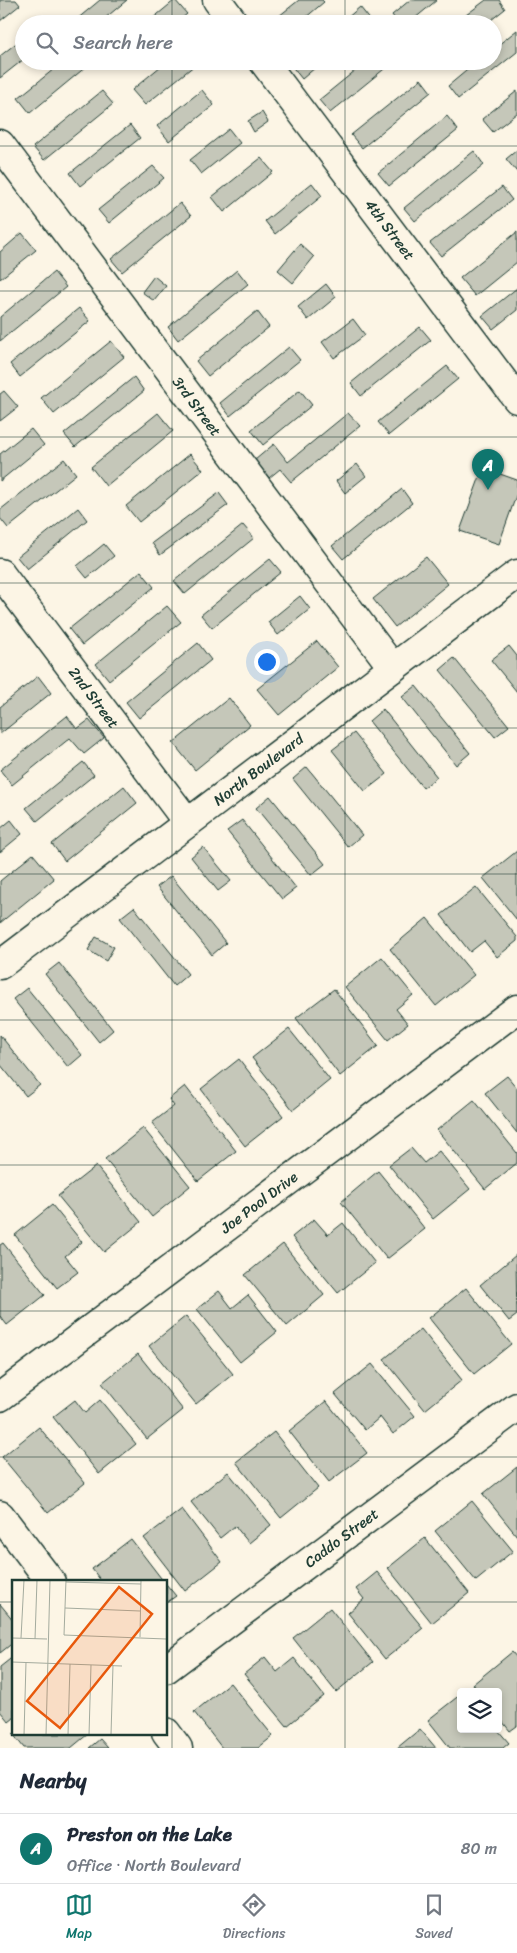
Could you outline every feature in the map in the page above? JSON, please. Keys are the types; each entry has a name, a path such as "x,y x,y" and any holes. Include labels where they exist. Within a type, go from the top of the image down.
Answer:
{"street":[{"path":"217,0 228,15"},
{"name":"4th Street","path":"270,70 517,399"},
{"name":"3rd Street","path":"0,144 393,668"},
{"name":"2nd Street","path":"0,574 188,823"},
{"name":"North Boulevard","path":"0,965 517,574"},
{"name":"Joe Pool Drive","path":"0,1397 517,1009"},
{"name":"Caddo Street","path":"168,1668 517,1407"},
{"path":"0,1515 49,1580"},
{"path":"168,1735 178,1748"}],"building":[{"path":"0,0 16,0 20,5 0,21"},
{"path":"100,0 127,0 109,15 82,15"},
{"path":"175,0 187,14 186,15 157,15"},
{"path":"299,0 322,0 324,2 309,15 280,15"},
{"path":"410,0 437,0 419,15 392,15"},
{"path":"486,0 499,0 505,9 497,15 466,15"},
{"path":"360,7 366,15 351,15"},
{"path":"517,30 517,52 502,64 502,42"},
{"path":"15,44 15,66 0,78 0,56"},
{"path":"53,70 82,70 30,113 18,98"},
{"path":"156,70 189,70 145,105 132,90"},
{"path":"295,70 312,70 302,79"},
{"path":"356,70 383,70 330,113 319,100"},
{"path":"467,70 494,70 458,99 448,86"},
{"path":"421,79 431,92 362,148 351,135"},
{"path":"202,90 214,105 169,141 157,126"},
{"path":"102,91 113,104 44,160 33,147"},
{"path":"517,91 517,113 493,132 482,119"},
{"path":"262,112 268,122 254,132 248,121"},
{"path":"447,116 458,130 389,186 378,173"},
{"path":"130,125 140,138 80,186 70,173"},
{"path":"229,129 240,143 201,174 190,160"},
{"path":"517,150 517,172 506,159"},
{"path":"474,151 484,165 415,221 404,208"},
{"path":"261,158 273,172 224,212 212,197"},
{"path":"153,166 164,178 109,223 98,210"},
{"path":"312,183 322,196 275,234 265,221"},
{"path":"502,187 512,200 441,256 430,243"},
{"path":"180,203 191,216 122,272 111,259"},
{"path":"517,232 517,262 475,296 460,278"},
{"path":"22,233 36,250 0,279 0,252"},
{"path":"300,244 314,257 293,283 278,270"},
{"path":"237,270 248,284 178,340 168,327"},
{"path":"54,272 66,287 0,341 0,317"},
{"path":"154,276 166,286 154,301 142,292"},
{"path":"326,284 336,297 308,320 298,307"},
{"path":"517,288 517,310 493,329 482,316"},
{"path":"79,308 90,321 20,377 10,364"},
{"path":"257,311 269,327 208,376 196,361"},
{"path":"353,319 365,335 334,358 322,342"},
{"path":"420,327 431,340 361,396 351,383"},
{"path":"111,341 124,357 54,414 41,398"},
{"path":"289,347 300,360 230,416 220,403"},
{"path":"447,366 458,379 389,435 378,422"},
{"path":"134,377 144,391 75,447 64,434"},
{"path":"300,390 312,405 263,445 251,430"},
{"path":"4,391 18,407 0,421 0,394"},
{"path":"158,413 173,431 106,486 91,467"},
{"path":"348,413 360,426 291,482 280,469 269,478 255,460 274,444 288,462"},
{"path":"31,429 44,445 0,481 0,454"},
{"path":"190,454 203,470 139,522 126,506"},
{"path":"64,459 76,474 8,528 0,518 0,510"},
{"path":"357,464 366,476 345,493 336,481"},
{"path":"483,468 517,480 517,493 499,544 460,531"},
{"path":"402,489 412,503 343,559 332,546"},
{"path":"219,493 228,505 160,555 152,543"},
{"path":"78,508 87,520 27,569 17,557"},
{"path":"243,525 254,538 185,594 174,581"},
{"path":"104,544 114,556 87,578 77,566"},
{"path":"426,557 448,584 395,627 373,599"},
{"path":"270,559 281,572 212,628 201,615"},
{"path":"141,571 154,587 82,645 69,629"},
{"path":"300,596 310,609 278,635 268,622"},
{"path":"167,606 181,622 109,680 96,664"},
{"path":"317,641 338,667 279,715 257,689"},
{"path":"198,643 211,660 139,718 126,702"},
{"path":"509,646 517,656 517,692 491,660"},
{"path":"454,658 509,726 495,737 440,670"},
{"path":"38,676 51,693 0,734 0,707"},
{"path":"416,686 470,753 456,765 402,697"},
{"path":"229,698 250,725 195,770 173,743"},
{"path":"383,709 437,777 423,788 369,721"},
{"path":"67,716 77,729 89,720 104,738 84,754 70,738 12,785 0,770"},
{"path":"354,733 387,774 365,791 332,750"},
{"path":"83,762 94,775 37,821 26,808"},
{"path":"307,767 362,835 348,847 293,779"},
{"path":"124,786 137,803 65,861 52,844"},
{"path":"270,796 325,864 311,875 256,808"},
{"path":"11,820 22,834 0,852 0,829"},
{"path":"242,820 296,888 282,899 227,831"},
{"path":"203,847 231,881 218,891 191,857"},
{"path":"517,851 517,920 483,878"},
{"path":"33,854 54,879 0,923 0,881"},
{"path":"171,876 226,943 212,955 157,887"},
{"path":"476,887 517,937 517,941 497,957 484,941 470,952 441,915"},
{"path":"134,907 188,974 174,986 120,918"},
{"path":"427,918 474,975 436,1006 390,949"},
{"path":"96,937 114,947 106,961 88,950"},
{"path":"382,957 413,995 396,1009 408,1024 388,1040 345,987"},
{"path":"59,963 113,1030 99,1042 45,974"},
{"path":"27,988 82,1055 68,1067 13,999"},
{"path":"334,989 378,1046 340,1076 296,1018"},
{"path":"289,1029 330,1080 293,1110 252,1058"},
{"path":"0,1035 40,1085 26,1096 0,1064"},
{"path":"239,1059 283,1116 245,1146 201,1089"},
{"path":"507,1076 517,1088 517,1133 485,1093"},
{"path":"185,1086 236,1151 198,1181 152,1123 174,1106 169,1099"},
{"path":"474,1100 517,1153 517,1163 485,1189 437,1130"},
{"path":"143,1128 190,1186 152,1217 105,1159"},
{"path":"411,1148 424,1163 439,1151 470,1189 433,1219 389,1165"},
{"path":"96,1166 141,1222 104,1252 58,1196"},
{"path":"378,1171 425,1229 387,1259 341,1202"},
{"path":"52,1205 82,1242 65,1256 78,1272 57,1288 15,1235"},
{"path":"314,1219 328,1235 343,1223 375,1263 338,1293 292,1237"},
{"path":"3,1243 45,1295 7,1325 0,1316 0,1245"},
{"path":"283,1244 324,1295 287,1326 245,1275"},
{"path":"516,1255 517,1315 509,1321 480,1285"},
{"path":"466,1288 511,1344 474,1374 429,1318"},
{"path":"219,1291 232,1308 248,1295 277,1332 240,1362 197,1309"},
{"path":"186,1316 233,1374 196,1404 149,1346"},
{"path":"421,1329 462,1380 425,1410 384,1359"},
{"path":"138,1354 183,1410 147,1439 102,1383"},
{"path":"372,1364 415,1416 393,1434 380,1417 365,1430 335,1394"},
{"path":"75,1400 85,1413 100,1400 136,1444 99,1474 53,1417"},
{"path":"326,1401 367,1453 329,1482 289,1431"},
{"path":"39,1427 85,1483 48,1513 2,1457"},
{"path":"274,1432 318,1488 281,1518 236,1462"},
{"path":"517,1467 517,1536 483,1494"},
{"path":"228,1472 271,1525 249,1543 235,1526 220,1538 191,1502"},
{"path":"472,1501 513,1551 476,1581 435,1531"},
{"path":"182,1509 222,1562 185,1591 144,1538"},
{"path":"425,1538 469,1593 432,1623 388,1568"},
{"path":"131,1539 162,1580 100,1580 92,1569"},
{"path":"377,1572 423,1628 385,1659 348,1613 364,1599 356,1589"},
{"path":"168,1586 176,1596 168,1602"},
{"path":"0,1604 12,1619 12,1644 0,1653"},
{"path":"330,1608 373,1662 336,1692 293,1638"},
{"path":"512,1652 517,1658 517,1726 510,1731 502,1721 502,1688 476,1688 473,1684"},
{"path":"265,1657 277,1672 294,1658 324,1696 287,1726 244,1674"},
{"path":"12,1658 12,1720 9,1722 0,1711 0,1667"},
{"path":"230,1683 273,1736 258,1748 222,1748 194,1712"},
{"path":"457,1697 457,1733 500,1733 509,1743 503,1748 450,1748 428,1720"},
{"path":"420,1729 436,1748 397,1748"},
{"path":"15,1736 86,1736 71,1748 24,1748"},
{"path":"100,1739 108,1748 89,1748"}],"place":[{"name":"Preston on the Lake","path":"488,490"}]}
